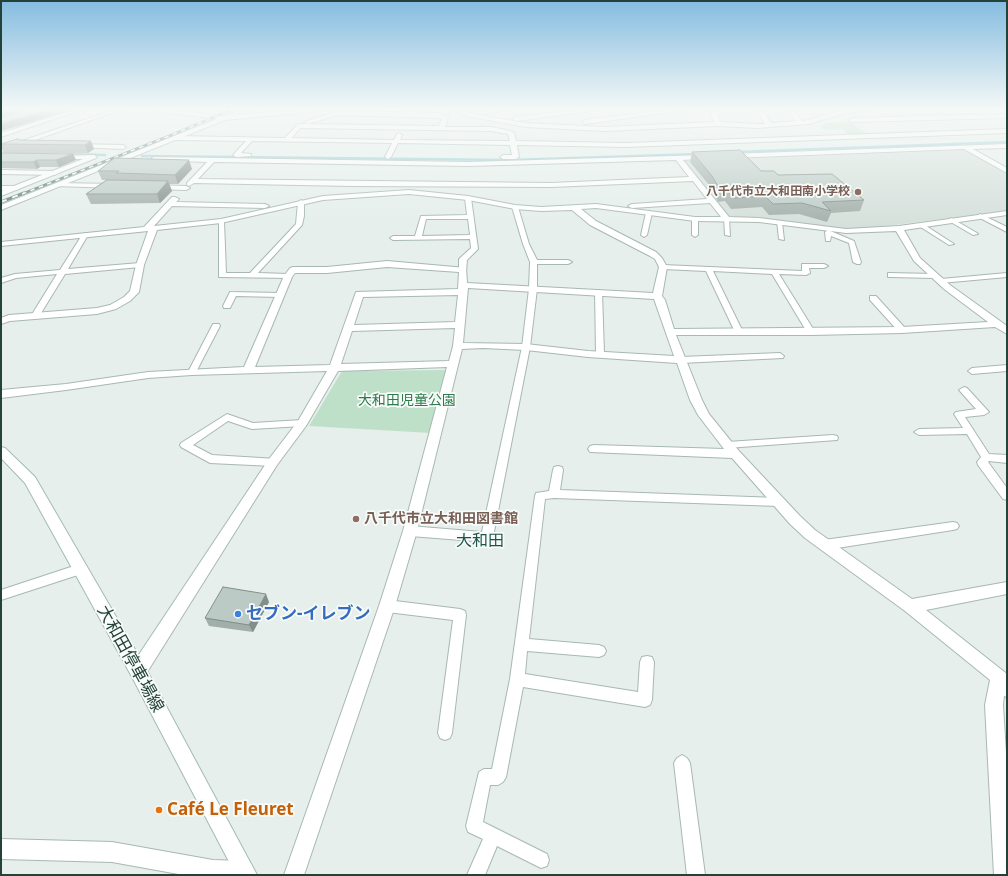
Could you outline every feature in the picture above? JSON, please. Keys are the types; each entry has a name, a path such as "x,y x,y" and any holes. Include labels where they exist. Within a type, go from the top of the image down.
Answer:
{"street":[{"path":"1,208 147,150"},
{"path":"241,150 236,155 516,157 515,150"},
{"path":"388,157 392,150"},
{"path":"726,156 888,150"},
{"path":"969,150 1007,172"},
{"path":"1,156 9,156"},
{"path":"193,181 352,184 718,156"},
{"path":"1,194 94,157 48,157"},
{"path":"678,158 726,219"},
{"path":"125,159 212,160 467,174 551,184 694,179"},
{"path":"1,321 9,318 97,311 113,307 127,300 134,292 149,229 170,204 212,160"},
{"path":"998,166 1007,166"},
{"path":"467,174 468,198"},
{"path":"58,185 122,186"},
{"path":"146,187 186,188"},
{"path":"1,244 221,221 282,206 323,198 409,192 468,198 515,207 574,208 596,206 695,219 779,222 828,234 846,231 899,228 1007,213"},
{"path":"605,207 712,201"},
{"path":"170,204 282,206"},
{"path":"574,208 593,223 653,254 663,267 657,296 660,300 680,360 696,400 704,415 731,449 778,502 795,520 824,544 910,606 1004,681 994,705 1005,869"},
{"path":"899,228 917,259 938,279 1007,331"},
{"path":"248,370 288,276 293,270 327,270 387,264 463,270 458,346 410,531 387,606 294,875"},
{"path":"138,671 273,462 302,423 334,369 359,294 463,288 533,289 657,296"},
{"path":"670,332 811,332 902,330 998,324"},
{"path":"348,328 460,325"},
{"path":"458,346 483,345 526,347 588,354 680,360"},
{"path":"1,394 66,387 148,375 192,372 334,369 453,364"},
{"path":"594,449 731,449"},
{"name":"大和田停車場線","path":"1,451 30,480 138,671 246,873"},
{"path":"910,606 1007,588"},
{"path":"1,849 112,852 213,870 246,873"}],"lane":[{"path":"1,172 55,173"},
{"path":"1,188 17,188"},
{"path":"463,270 463,259 475,249 469,217 468,198"},
{"path":"252,275 299,225 301,216 301,202"},
{"path":"410,531 487,538 526,347 533,289 534,262 526,244 515,207"},
{"path":"644,235 649,213"},
{"path":"980,216 1007,230"},
{"path":"418,238 423,217 469,217"},
{"path":"695,219 695,235"},
{"path":"726,219 728,235"},
{"path":"951,220 975,234"},
{"path":"221,221 222,275 288,276"},
{"path":"779,222 782,239"},
{"path":"922,224 951,244"},
{"path":"828,234 852,242 857,262"},
{"path":"35,316 61,272 85,236"},
{"path":"392,238 473,237"},
{"path":"534,262 568,262"},
{"path":"1,281 15,276 140,265"},
{"path":"663,267 806,273 804,266 824,266"},
{"path":"709,270 739,332"},
{"path":"775,272 811,332"},
{"path":"891,275 938,279 1007,275"},
{"path":"598,292 600,354"},
{"path":"227,306 233,294 280,295"},
{"path":"873,298 902,330"},
{"path":"192,372 216,326"},
{"path":"680,360 780,356"},
{"path":"972,371 1007,368"},
{"path":"964,390 984,412 959,414 986,457"},
{"path":"273,462 210,459 185,445 227,416 252,426 302,423"},
{"path":"919,432 969,431"},
{"path":"731,449 833,438"},
{"path":"986,457 1007,458"},
{"path":"986,457 982,462 1007,496"},
{"path":"554,494 558,470"},
{"path":"541,860 474,826 484,777 498,777 518,679 540,496 554,494 778,502"},
{"path":"824,544 953,526"},
{"path":"1,595 80,569"},
{"path":"387,606 460,616 445,733"},
{"path":"522,644 599,651"},
{"path":"518,679 645,700 646,662"},
{"path":"682,763 696,875"},
{"path":"476,875 493,835"}],"shaded area":[{"name":"八千代市立大和田南小学校","path":"968,151 1007,174 1007,211 870,228 831,228 780,220 732,218 728,217 684,161"}],"green space":[{"name":"大和田児童公園","path":"447,370 431,433 309,426 342,371"}],"building":[{"path":"740,150 761,171 774,171 778,175 832,174 864,200 822,202 831,211 802,203 773,204 765,196 734,198 727,191 721,191 712,176 692,152"},
{"path":"1,153 73,154 56,160 1,162"},
{"path":"115,158 189,160 175,175 98,171"},
{"path":"107,180 168,181 157,194 86,194"},
{"path":"223,587 266,594 249,625 205,618"}],"waterway":[{"path":"736,152 793,150"},
{"path":"68,154 105,155"},
{"path":"142,156 509,160 698,154"}],"railway":[{"path":"22,194 134,150"},
{"path":"1,202 24,193"}],"place":[{"name":"八千代市立大和田南小学校","path":"858,192"},
{"name":"八千代市立大和田図書館","path":"356,519"},
{"name":"セブン-イレブン","path":"238,614"},
{"name":"Café Le Fleuret","path":"159,810"}],"district":[{"name":"大和田","path":"480,541"}]}
